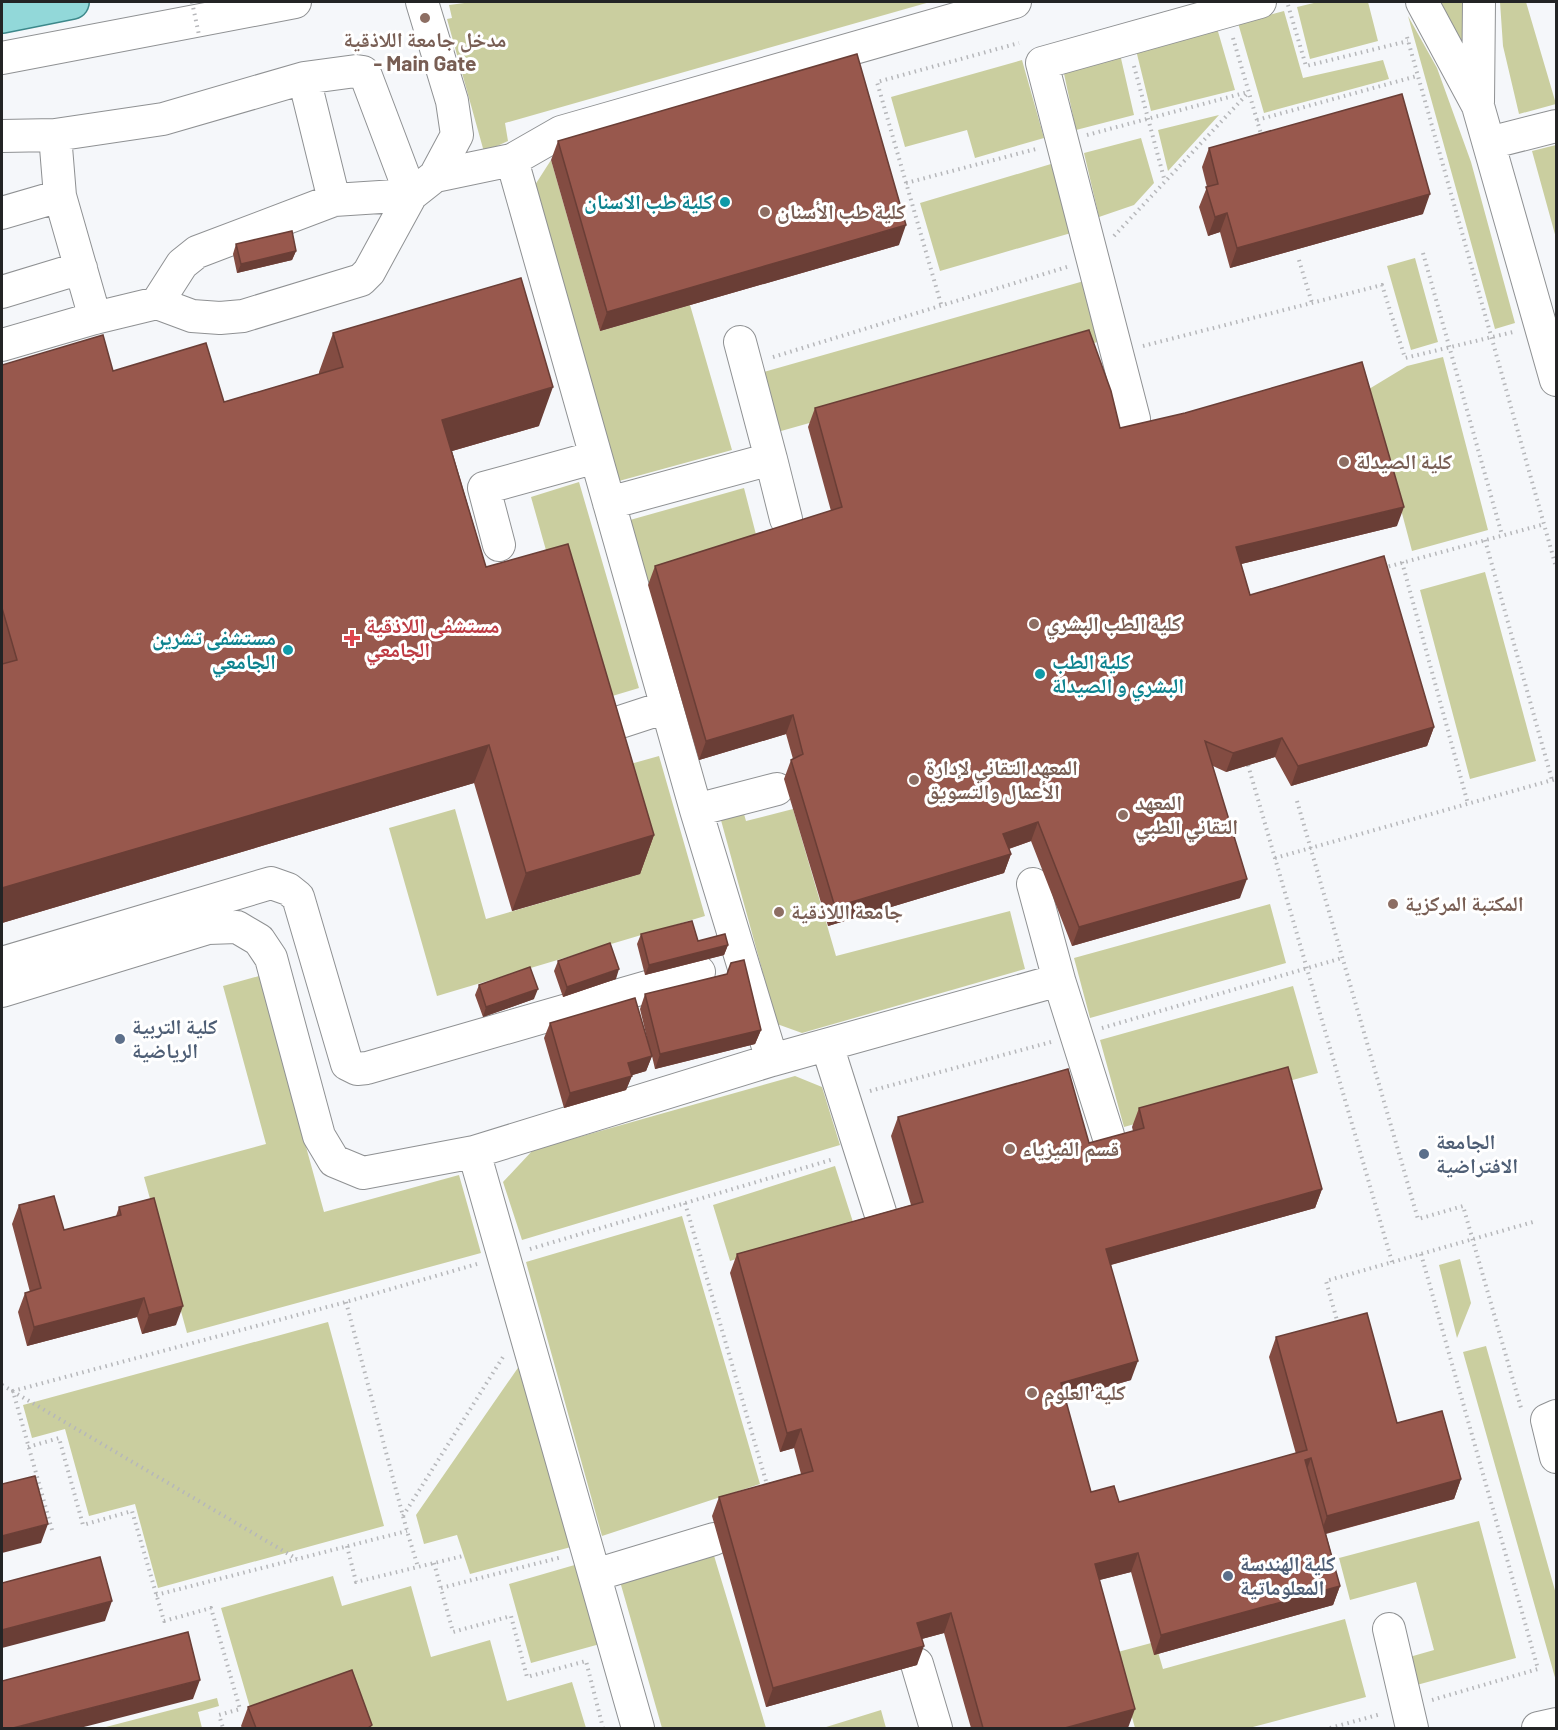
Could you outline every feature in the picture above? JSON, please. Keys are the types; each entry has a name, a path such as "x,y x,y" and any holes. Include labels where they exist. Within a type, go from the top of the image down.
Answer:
{"main road":[{"path":"2,16 72,2"}],"street":[{"path":"2,58 295,2"},
{"path":"2,345 157,303 192,316 220,318 243,316 362,280 369,272 411,195 435,176 457,135 452,102 422,2"},
{"path":"435,176 512,160 561,132 1012,2"},
{"path":"1134,419 1042,63 1260,2"},
{"path":"1422,2 1478,106 1549,323 1557,380"},
{"path":"1478,106 1479,2"},
{"path":"2,136 55,135 163,119 304,78 363,72 411,195"},
{"path":"304,78 333,200"},
{"path":"1489,143 1557,126"},
{"path":"55,135 60,196 95,318"},
{"path":"512,160 696,810 772,1060"},
{"path":"157,303 182,264 197,252 333,200 411,195"},
{"path":"2,213 60,196"},
{"path":"2,292 81,268"},
{"path":"743,354 786,519"},
{"path":"499,545 484,488 596,457"},
{"path":"609,503 771,459"},
{"path":"614,724 666,706"},
{"path":"696,810 777,789"},
{"path":"2,963 271,883 288,889 297,897 347,1064 357,1069 699,972"},
{"path":"1033,884 1059,980 1108,1135"},
{"path":"2,991 208,928 237,927 259,940 271,958 319,1136 334,1161 363,1173 474,1152 772,1060 1059,980"},
{"path":"827,1045 880,1212"},
{"path":"474,1152 638,1728"},
{"path":"1552,1418 1557,1457"},
{"path":"591,1563 714,1539"},
{"path":"1389,1629 1412,1728"},
{"path":"917,1664 936,1728"},
{"path":"1538,1728 1557,1724"}],"path":[{"path":"192,2 199,35"},
{"path":"1287,2 1306,66 1408,41"},
{"path":"1225,11 1261,134"},
{"path":"1405,31 1557,567"},
{"path":"1127,39 1165,182"},
{"path":"941,304 878,82 1020,43"},
{"path":"1257,120 1418,76"},
{"path":"743,354 941,304 1093,260 1249,92"},
{"path":"1423,254 1502,536"},
{"path":"1299,260 1312,303"},
{"path":"1116,352 1382,285 1406,358 1549,323"},
{"path":"1380,568 1545,524"},
{"path":"1275,858 1554,780 1485,540"},
{"path":"1402,562 1468,804"},
{"path":"1248,765 1392,1262"},
{"path":"1297,801 1418,1219 1462,1206 1526,1426 1552,1418"},
{"path":"13,1391 346,1302 860,1152"},
{"path":"685,1203 770,1494"},
{"path":"1338,1326 1326,1281 1533,1222"},
{"path":"1421,1254 1538,1669"},
{"path":"346,1302 418,1567"},
{"path":"403,1517 523,1325"},
{"path":"2,1385 297,1559"},
{"path":"13,1391 52,1530"},
{"path":"28,1447 58,1438 83,1525 132,1511 164,1621 211,1608 240,1709 219,1715 223,1728"},
{"path":"156,1595 407,1531"},
{"path":"347,1546 356,1582 462,1556"},
{"path":"434,1563 453,1632 511,1616 527,1677 586,1661 603,1728"},
{"path":"441,1588 591,1563"}],"green space":[{"path":"472,2 930,2 505,123 508,141 484,152 447,19 452,18 449,5"},
{"path":"1318,2 1368,2 1378,41 1310,59 1297,7"},
{"path":"1438,2 1465,2 1467,63"},
{"path":"1500,2 1526,2 1556,104 1519,114 1503,46"},
{"path":"1284,11 1303,78 1383,60 1389,79 1264,113 1238,23"},
{"path":"1408,16 1437,68 1471,162 1515,323 1495,329"},
{"path":"1217,28 1235,90 1151,111 1136,50"},
{"path":"1120,54 1134,115 1076,130 1063,69"},
{"path":"1022,60 1044,138 975,158 967,130 905,147 891,97"},
{"path":"1219,115 1168,171 1158,130"},
{"path":"1141,138 1154,183 1134,205 1099,217 1084,153"},
{"path":"1556,145 1556,238 1532,151"},
{"path":"551,160 600,331 690,305 732,450 619,481 535,185"},
{"path":"1051,164 1071,233 940,271 920,203"},
{"path":"1415,258 1438,342 1411,350 1387,266"},
{"path":"1084,281 1101,341 774,433 757,374"},
{"path":"1443,357 1488,530 1412,551 1369,389 1407,366"},
{"path":"579,482 639,688 589,703 531,497"},
{"path":"744,488 760,550 648,585 630,520"},
{"path":"1485,572 1536,761 1470,779 1420,590"},
{"path":"659,756 705,916 437,996 389,828 455,809 486,919 640,874 609,770"},
{"path":"742,807 746,821 793,809 836,956 1010,911 1025,969 802,1033 777,1024 719,813"},
{"path":"1270,904 1286,963 1090,1018 1074,958"},
{"path":"259,976 324,1212 459,1175 481,1253 187,1333 144,1177 266,1144 223,986"},
{"path":"1293,986 1318,1073 1124,1127 1100,1040"},
{"path":"795,1076 822,1087 840,1145 522,1240 503,1182 533,1150"},
{"path":"835,1166 853,1222 730,1261 713,1205"},
{"path":"682,1216 760,1484 602,1536 526,1262"},
{"path":"1460,1259 1471,1303 1457,1338 1439,1265"},
{"path":"328,1322 384,1526 158,1588 135,1504 89,1516 65,1429 32,1438 23,1405"},
{"path":"1486,1346 1556,1594 1556,1681 1463,1352"},
{"path":"522,1362 571,1547 470,1574 457,1535 424,1544 416,1515"},
{"path":"1479,1521 1516,1658 1413,1686 1406,1658 1434,1650 1416,1582 1350,1600 1339,1558"},
{"path":"712,1549 766,1728 662,1728 619,1578"},
{"path":"578,1564 600,1644 531,1663 509,1584"},
{"path":"333,1576 342,1606 411,1586 431,1657 490,1640 507,1701 572,1682 586,1728 341,1728 251,1711 221,1608"},
{"path":"1345,1619 1366,1697 1249,1728 1135,1728 1114,1653 1155,1642 1163,1669"},
{"path":"217,1698 219,1706 198,1712 202,1728 102,1728"},
{"path":"881,1710 886,1728 823,1728"}],"building":[{"name":"كلية طب الاسنان","path":"857,54 906,225 607,312 558,141"},
{"path":"1402,94 1430,194 1237,248 1227,213 1215,217 1206,187 1218,184 1209,148"},
{"path":"292,231 296,251 241,264 236,244"},
{"name":"مستشفى تشرين الجامعي","path":"521,278 553,387 442,420 486,567 568,544 654,835 526,873 489,745 2,888 2,664 17,660 2,608 2,365 103,335 113,371 206,343 224,402 343,367 333,333"},
{"name":"كلية الطب البشري و الصيدلة","path":"1089,330 1111,391 1120,428 1185,413 1362,362 1404,507 1236,547 1250,595 1384,556 1434,727 1298,766 1282,738 1233,753 1205,741 1247,879 1079,927 1038,822 1003,834 1011,854 835,907 791,760 803,754 793,715 706,741 655,566 842,507 815,408"},
{"path":"692,921 698,941 725,934 728,945 649,965 641,934"},
{"path":"610,943 619,969 567,987 558,961"},
{"path":"744,960 761,1030 660,1054 645,994 727,974 731,963"},
{"path":"530,967 538,989 486,1007 479,985"},
{"path":"635,998 652,1056 628,1063 632,1076 570,1093 550,1023"},
{"name":"كلية العلوم","path":"1288,1067 1322,1189 1106,1249 1138,1361 1061,1383 1091,1492 1114,1486 1119,1502 1307,1450 1276,1337 1367,1313 1397,1423 1442,1411 1461,1479 1327,1516 1311,1458 1305,1460 1340,1586 1161,1635 1138,1553 1095,1564 1135,1709 1065,1728 983,1728 951,1613 917,1623 924,1646 773,1688 719,1497 813,1471 801,1429 787,1433 737,1254 923,1202 898,1117 1068,1069 1089,1143 1144,1128 1139,1108"},
{"path":"54,1196 64,1230 121,1215 119,1207 154,1198 183,1306 149,1315 144,1298 34,1327 25,1293 41,1288 19,1205"},
{"path":"35,1476 48,1524 2,1536 2,1484"},
{"path":"100,1557 112,1601 2,1630 2,1583"},
{"path":"188,1632 200,1680 13,1728 2,1728 2,1681"},
{"path":"352,1670 372,1725 368,1728 256,1728 248,1707"}],"place":[{"name":"مدخل جامعة اللاذقية - Main Gate","path":"425,18"},
{"name":"كلية طب الاسنان","path":"725,202"},
{"name":"كلية طب الأسنان","path":"765,212"},
{"name":"كلية الصيدلة","path":"1344,462"},
{"name":"كلية الطب البشري","path":"1034,624"},
{"name":"مستشفى اللاذقية الجامعي","path":"352,638"},
{"name":"مستشفى تشرين الجامعي","path":"288,650"},
{"name":"كلية الطب البشري و الصيدلة","path":"1040,674"},
{"name":"المعهد التقاني لإدارة الأعمال والتسويق","path":"914,780"},
{"name":"المعهد التقاني الطبي","path":"1123,815"},
{"name":"المكتبة المركزية","path":"1393,904"},
{"name":"جامعة اللاذقية","path":"779,912"},
{"name":"كلية التربية الرياضية","path":"120,1039"},
{"name":"قسم الفيزياء","path":"1010,1149"},
{"name":"الجامعة الافتراضية","path":"1424,1154"},
{"name":"كلية العلوم","path":"1032,1393"},
{"name":"كلية الهندسة المعلوماتية","path":"1228,1576"}]}
